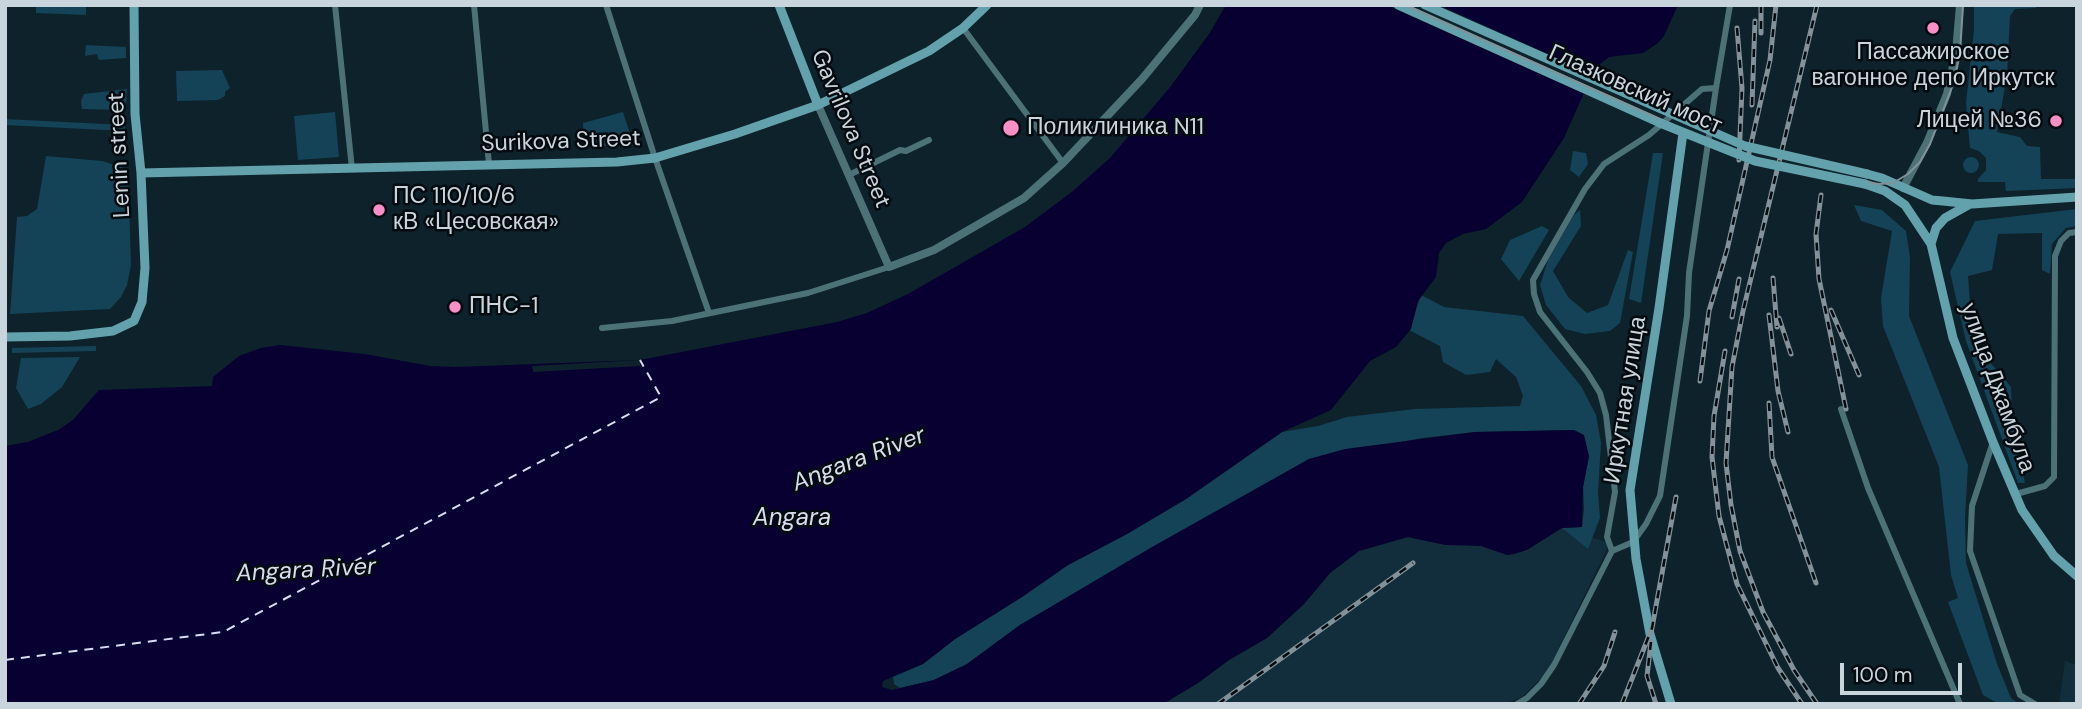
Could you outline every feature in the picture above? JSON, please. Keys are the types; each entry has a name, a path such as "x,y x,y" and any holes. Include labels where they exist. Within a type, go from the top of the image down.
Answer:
{"main road":[{"name":"Lenin street","path":"5,337 71,336 113,331 134,321 142,302 145,286 141,173 135,114 134,5"},
{"name":"Gavrilova Street","path":"779,5 818,105"},
{"name":"Surikova Street","path":"141,173 617,162 655,158 736,134 818,105 929,51 963,28 987,5"},
{"name":"Глазковский мост","path":"1398,5 1683,133 1755,161 1866,179"},
{"name":"Глазковский мост","path":"1425,5 1745,146 1866,179"},
{"name":"Иркутная улица","path":"1671,704 1650,634 1633,542 1630,490 1683,133"},
{"path":"1866,179 1882,178 1932,200 1972,204 2077,197"},
{"name":"улица Джамбула","path":"1866,179 1906,205 1931,244 1953,338 2022,510 2054,556 2077,576"},
{"path":"1887,192 1903,188"},
{"path":"1931,244 1936,228 1945,218 1972,204"}],"street":[{"path":"335,5 352,169"},
{"path":"474,5 489,164"},
{"path":"606,5 709,313"},
{"path":"602,328 672,321 808,293 934,250 1024,198 1063,163 1148,72 1195,15 1200,5"},
{"path":"1517,704 1541,684 1554,665 1612,551 1633,542 1646,524 1660,495 1687,316 1689,273 1730,5"},
{"path":"1903,188 1927,143 1947,94 1956,52 1960,5"},
{"path":"963,28 1063,163"},
{"path":"1612,551 1607,537 1615,492 1600,393 1540,312 1534,294 1534,280 1585,189 1604,164 1649,135 1702,89 1716,88"},
{"name":"Gavrilova Street","path":"818,105 889,267"},
{"path":"849,175 900,150 906,151 929,141"},
{"path":"2016,494 2045,486 2054,477 2055,256 2061,242 2069,233 2077,232"},
{"path":"1841,409 1868,488 1960,704"},
{"path":"1993,442 1972,506 1970,551 2020,695 2035,704"}],"shaded area":[{"path":"36,5 86,5 86,15 36,13"},
{"path":"1974,5 2036,5 2036,8 2015,9 2010,16 2007,75 1997,132 2020,137 2027,146 2040,147 2041,179 2077,179 2077,188 2006,191 2005,182 1978,182 1986,170 1986,158 1979,151 1970,148 1966,103"},
{"path":"86,45 126,47 126,58 99,60 97,54 85,56"},
{"path":"222,70 230,88 225,92 225,96 218,100 177,101 176,71"},
{"path":"127,89 126,105 121,110 82,109 84,94"},
{"path":"335,112 339,157 298,160 294,116"},
{"path":"623,112 634,146 584,146 583,123"},
{"path":"5,119 125,125 125,131 5,125"},
{"path":"1573,151 1586,153 1588,164 1579,177 1570,170"},
{"path":"1653,153 1663,153 1641,303 1629,299"},
{"path":"46,156 102,161 128,169 131,265 127,285 110,309 10,314 17,217 27,216 37,209"},
{"path":"1968,157 1974,157 1979,165 1977,171 1968,173 1963,168 1963,162"},
{"path":"1854,205 1882,210 1906,231 1910,257 1909,316 1968,465 1966,563 1997,664 2011,698 2019,704 1999,704 1983,695 1948,602 1958,598 1951,575 1939,467 1883,326 1881,298 1892,231 1861,221"},
{"path":"2077,209 2077,226 2066,228 2052,244 2050,274 2042,270 2042,233 1998,234 1992,270 1968,276 1973,342 2011,387 2012,417 2025,483 2018,483 1966,341 1950,272 1975,221"},
{"path":"1580,210 1581,226 1553,271 1568,297 1587,313 1608,305 1628,250 1633,252 1620,323 1610,331 1585,334 1565,329 1546,305 1540,285 1548,260 1574,215"},
{"path":"1542,226 1549,230 1519,281 1501,259 1510,240"},
{"path":"1421,295 1444,307 1523,316 1581,386 1596,415 1601,443 1598,493 1600,518 1588,549 1562,528 1582,527 1583,487 1589,456 1574,430 1475,432 1422,438 1309,459 1020,625 967,664 934,680 900,688 894,684 893,676 923,664 955,639 1068,565 1186,499 1282,432 1318,426 1347,417 1415,409 1520,406 1523,396 1516,377 1496,359 1490,372 1466,375 1443,362 1440,346 1409,330"},
{"path":"96,346 96,351 12,353 12,348"},
{"path":"80,357 62,387 41,404 28,409 16,388 21,358"},
{"path":"1562,528 1610,543 1551,664 1522,697 1504,704 1163,704 1267,638 1304,604 1330,573 1359,551 1408,537 1446,545 1478,545 1491,548"},
{"path":"2065,661 2077,665 2077,704 2059,704"}],"water":[{"name":"Angara","path":"1226,5 1678,5 1658,43 1643,53 1609,57 1595,68 1564,138 1522,202 1486,229 1463,234 1446,243 1439,253 1436,277 1418,301 1411,329 1396,347 1370,361 1331,410 1282,432 1186,499 1068,565 955,639 923,664 883,681 882,687 892,690 934,680 967,664 1020,625 1152,547 1309,459 1345,449 1475,432 1574,430 1584,435 1589,456 1583,487 1582,527 1562,528 1527,550 1507,555 1481,546 1446,545 1408,537 1359,551 1330,573 1304,604 1267,638 1163,704 5,704 5,446 28,442 58,430 73,420 99,390 212,386 213,377 239,356 280,345 365,354 430,366 640,360 837,322 867,313 908,294 1025,227 1073,191 1110,158 1171,86 1209,34"}],"pier":[{"path":"1386,5 1439,5 1595,75 1585,94"},
{"path":"640,360 640,366 533,372 532,366"}],"ferry route":[{"path":"5,660 223,632 661,397 640,360"}],"tram line":[{"path":"1405,5 1743,156 1820,174 1879,184 1893,183 1908,174 1920,162 1930,144 1954,82 1960,53 1963,5"}],"railway":[{"path":"1761,5 1761,33"},
{"path":"1700,381 1709,311 1727,250 1770,60 1776,5"},
{"path":"1817,5 1743,311 1732,367 1726,463 1740,551 1763,612 1794,670 1817,704"},
{"path":"1752,105 1755,21"},
{"path":"1737,28 1742,88 1739,160"},
{"path":"1821,195 1816,234 1819,279 1846,409"},
{"path":"1773,278 1777,327"},
{"path":"1732,317 1739,279"},
{"path":"1831,310 1859,375"},
{"path":"1769,315 1778,391 1788,432"},
{"path":"1779,318 1791,354"},
{"path":"1725,351 1714,416 1712,457 1719,516 1737,584 1778,668 1802,704"},
{"path":"1769,403 1772,457 1816,583"},
{"path":"1622,704 1652,628 1676,497"},
{"path":"1218,704 1413,563"},
{"path":"1579,704 1604,666 1615,632"},
{"path":"1651,642 1647,676 1656,704"}],"place":[{"name":"Пассажирское вагонное депо Иркутск","path":"1933,28"},
{"name":"Лицей №36","path":"2056,121"},
{"name":"Поликлиника N11","path":"1011,128"},
{"name":"ПС 110/10/6 кВ «Цесовская»","path":"379,210"},
{"name":"ПНС-1","path":"455,307"}],"water label":[{"name":"Angara River","path":"859,460"},
{"name":"Angara River","path":"306,571"}]}
